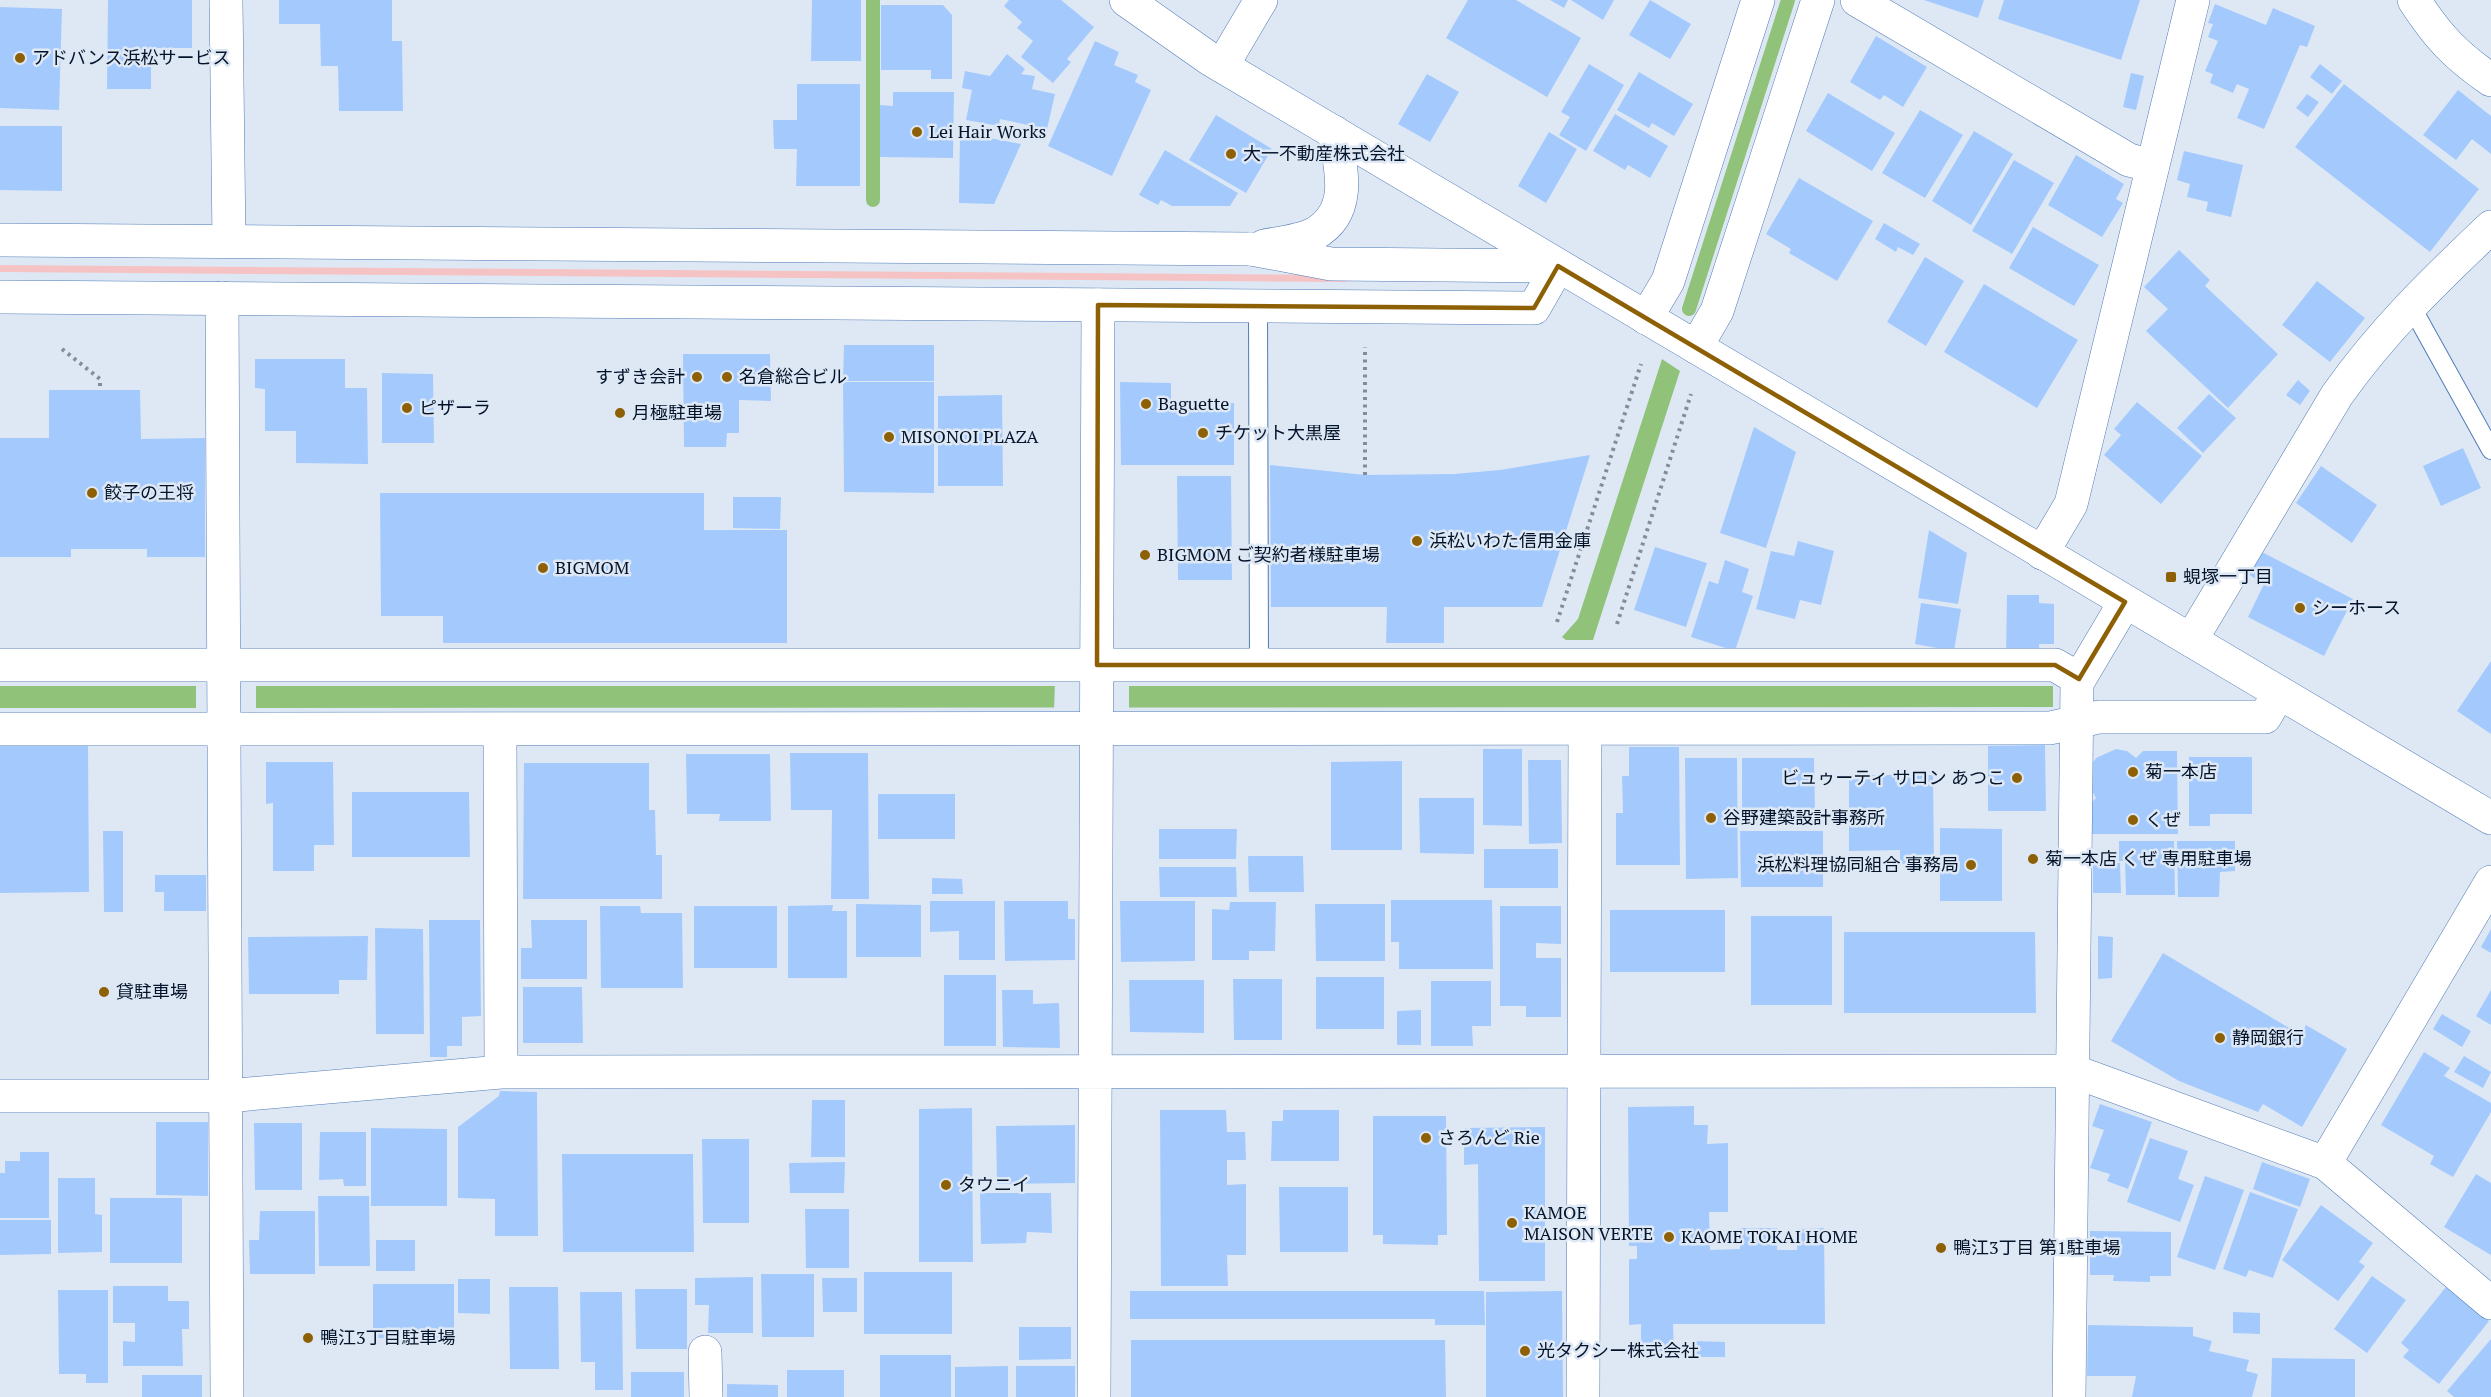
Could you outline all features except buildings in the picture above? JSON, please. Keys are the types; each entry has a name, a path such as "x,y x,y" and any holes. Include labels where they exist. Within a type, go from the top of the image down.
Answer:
{"street":[{"path":"226,0 229,241"},
{"path":"1126,0 1222,66 2491,818"},
{"path":"1222,66 1261,0"},
{"path":"1646,318 1668,282 1758,0"},
{"path":"1696,347 1717,311 1818,0"},
{"path":"1857,0 2129,160 2153,166"},
{"path":"2042,553 2071,504 2193,0"},
{"path":"2414,0 2436,34 2450,49 2491,80"},
{"path":"1251,249 1314,234 1331,220 1341,200 1343,178 1334,132"},
{"path":"2191,640 2337,395 2381,336 2410,304 2491,227"},
{"path":"0,240 1251,249 1330,264 1558,266"},
{"path":"0,297 1534,308 1558,266"},
{"path":"222,298 227,1397"},
{"path":"1094,1397 1098,305"},
{"path":"2069,1397 2077,683 2125,602"},
{"path":"0,665 224,697 500,729 1097,697 1259,665 2055,665 2079,679"},
{"path":"0,729 224,697 1097,697 1585,729 2050,728 2099,717 2265,717 2278,693"},
{"path":"500,729 501,1072"},
{"path":"1583,1397 1585,729"},
{"path":"2325,1163 2491,882"},
{"path":"0,1096 226,1096 501,1072 2073,1071 2325,1163 2491,1303"},
{"path":"705,1352 706,1397"}],"lane":[{"path":"2410,304 2491,450"},
{"path":"1258,306 1259,665"}],"path":[{"path":"1365,342 1365,475"},
{"path":"62,349 100,379 100,390"},
{"path":"1547,665 1547,640 1561,615 1641,364"},
{"path":"1612,665 1611,641 1691,393"}],"highlighted area":[{"path":"1558,266 2125,602 2079,679 2055,665 1097,665 1098,305 1534,308"}],"shaded area":[{"path":"0,265 1346,275 1350,278 1346,282 0,272"},
{"path":"1662,359 1680,371 1593,640 1566,640 1562,637 1578,619"},
{"path":"0,686 2053,686 2053,707 0,708"}],"pier":[{"path":"196,683 256,683 256,711 196,711"},
{"path":"1055,683 1129,683 1129,710 1054,710"}],"waterway":[{"path":"873,0 873,200"},
{"path":"1689,309 1788,0"}],"place":[{"name":"アドバンス浜松サービス","path":"20,58"},
{"name":"Lei Hair Works","path":"917,132"},
{"name":"大一不動産株式会社","path":"1231,154"},
{"name":"すずき会計","path":"697,377"},
{"name":"名倉総合ビル","path":"727,377"},
{"name":"Baguette","path":"1146,404"},
{"name":"ピザーラ","path":"407,408"},
{"name":"月極駐車場","path":"620,413"},
{"name":"チケット大黒屋","path":"1203,433"},
{"name":"MISONOI PLAZA","path":"889,437"},
{"name":"餃子の王将","path":"92,493"},
{"name":"浜松いわた信用金庫","path":"1417,541"},
{"name":"BIGMOM ご契約者様駐車場","path":"1145,555"},
{"name":"BIGMOM","path":"543,568"},
{"name":"蜆塚一丁目","path":"2171,577"},
{"name":"シーホース","path":"2300,608"},
{"name":"菊一本店","path":"2133,772"},
{"name":"ビュゥーティ サロン あつこ","path":"2017,778"},
{"name":"谷野建築設計事務所","path":"1711,818"},
{"name":"くぜ","path":"2133,820"},
{"name":"菊一本店 くぜ 専用駐車場","path":"2033,859"},
{"name":"浜松料理協同組合 事務局","path":"1971,865"},
{"name":"貸駐車場","path":"104,992"},
{"name":"静岡銀行","path":"2220,1038"},
{"name":"さろんど Rie","path":"1426,1138"},
{"name":"タウニイ","path":"946,1185"},
{"name":"KAMOE MAISON VERTE","path":"1512,1223"},
{"name":"KAOME TOKAI HOME","path":"1669,1237"},
{"name":"鴨江3丁目 第1駐車場","path":"1941,1248"},
{"name":"鴨江3丁目駐車場","path":"308,1338"},
{"name":"光タクシー株式会社","path":"1525,1351"}]}
